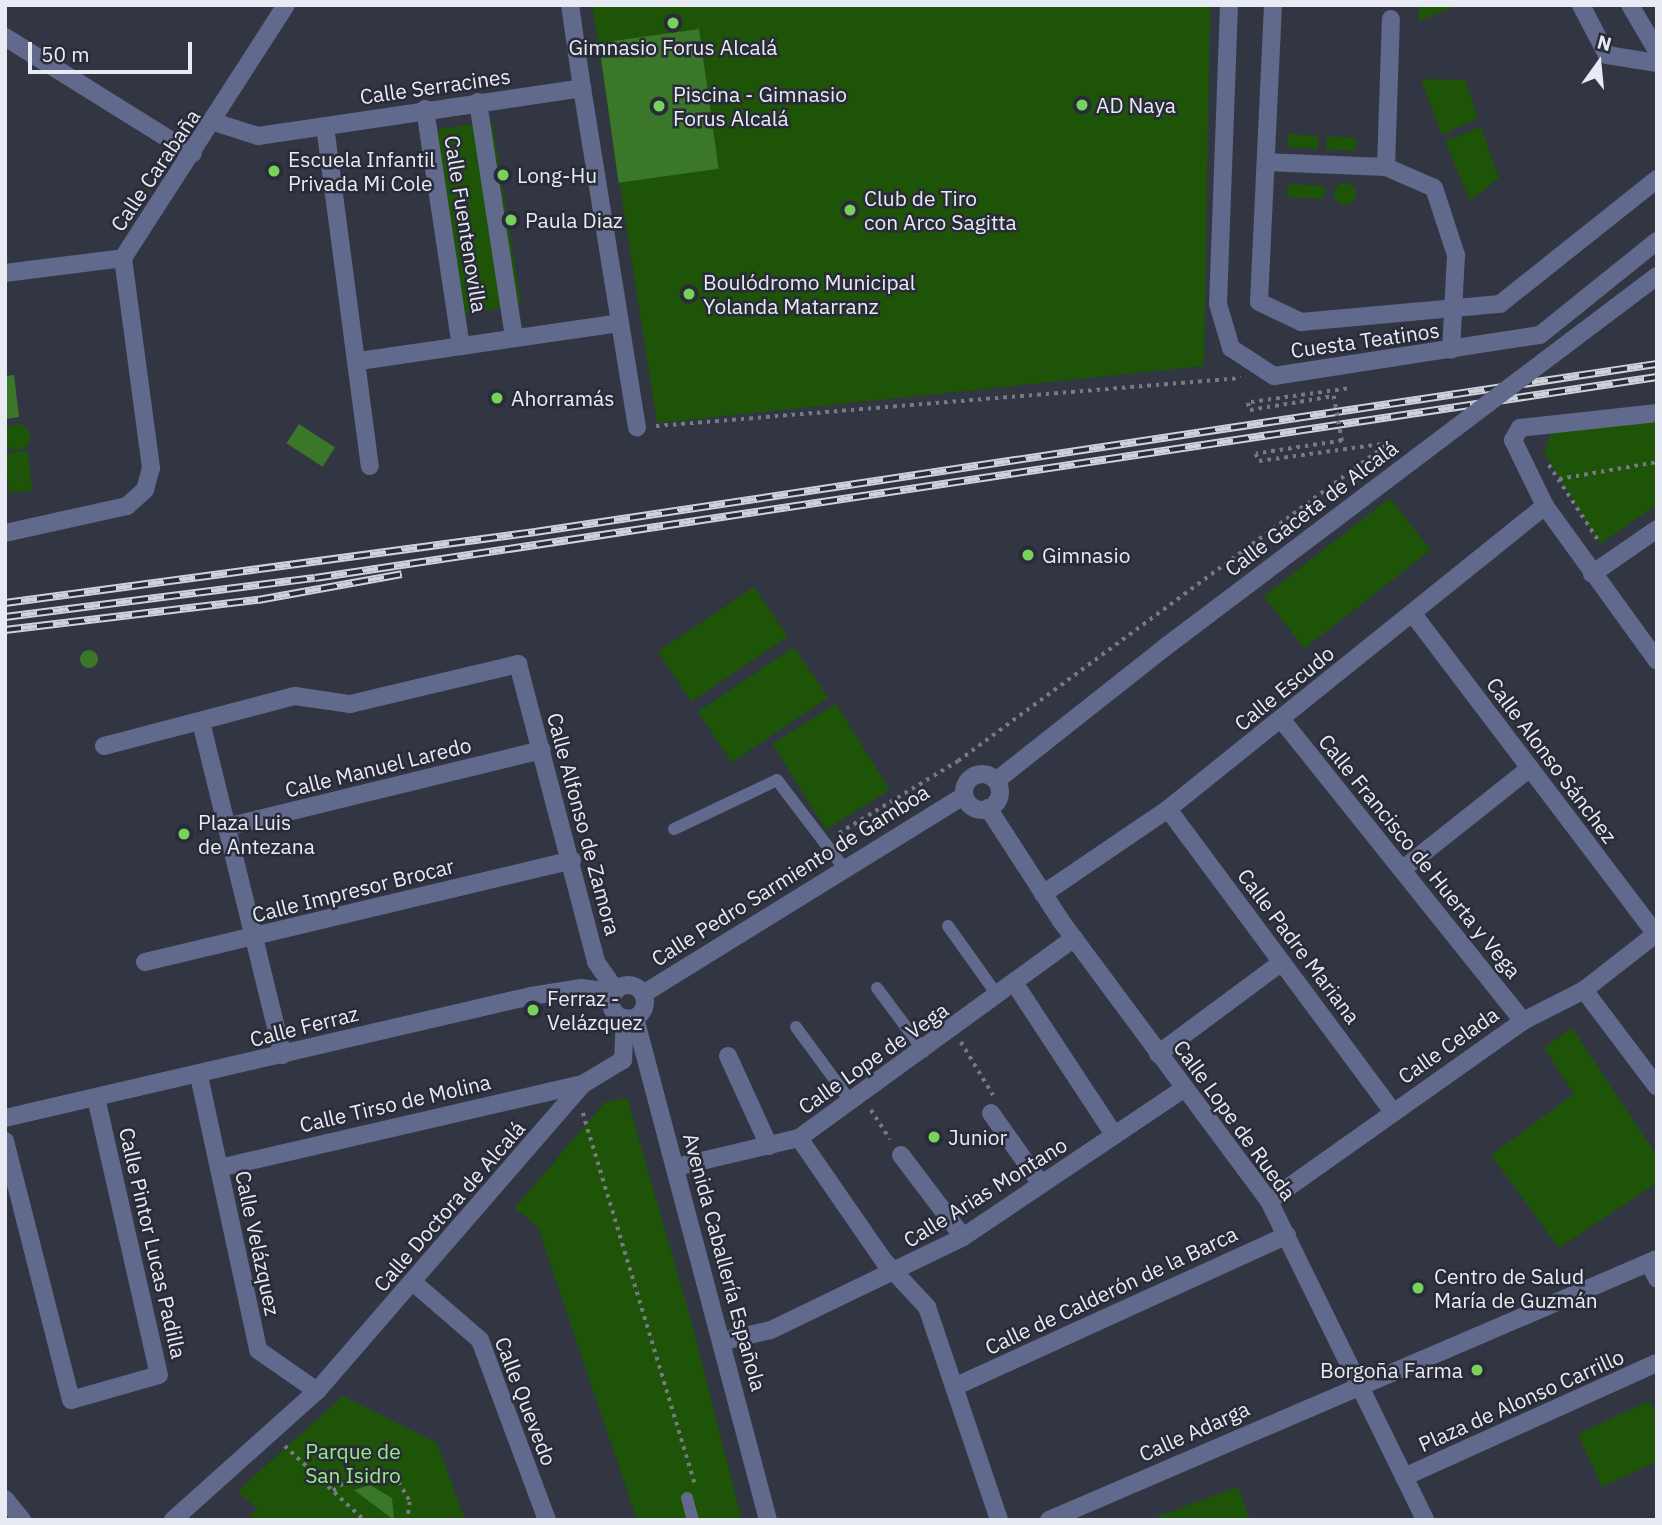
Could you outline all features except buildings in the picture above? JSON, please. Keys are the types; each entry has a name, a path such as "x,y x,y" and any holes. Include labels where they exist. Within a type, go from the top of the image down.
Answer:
{"street":[{"name":"Calle Carabaña","path":"5,273 124,258 214,122 286,5"},
{"path":"570,5 637,428"},
{"name":"Cuesta Teatinos","path":"1229,5 1218,304 1231,348 1275,376 1539,335 1657,241"},
{"path":"1273,5 1259,302 1301,322 1500,304 1657,179"},
{"path":"1581,5 1608,55 1657,63"},
{"path":"1630,5 1657,51"},
{"path":"1386,167 1391,19"},
{"path":"5,37 193,154"},
{"name":"Calle Serracines","path":"214,122 258,136 425,109 582,88"},
{"name":"Calle Fuentenovilla","path":"478,102 514,337"},
{"name":"Calle Fuentenovilla","path":"425,109 461,346"},
{"path":"325,126 359,361 370,466"},
{"path":"1266,162 1386,167 1434,188 1456,255 1451,350"},
{"path":"5,533 127,506 145,491 151,468 124,258"},
{"name":"Calle Gaceta de Alcalá","path":"996,780 1164,648 1657,276"},
{"name":"Calle Fuentenovilla","path":"359,361 619,323"},
{"path":"1657,413 1520,428 1513,440 1541,498 1592,574 1657,661"},
{"name":"Calle Escudo","path":"1044,894 1168,809 1413,614 1541,498"},
{"path":"1592,574 1657,528"},
{"name":"Calle Alonso Sánchez","path":"1413,614 1656,934"},
{"name":"Calle Alfonso de Zamora","path":"201,722 295,696 349,704 518,664 572,860 596,961 615,991"},
{"name":"Calle Francisco de Huerta y Vega","path":"1281,719 1523,1021"},
{"path":"104,746 201,722 252,938 283,1055"},
{"name":"Calle Manuel Laredo","path":"226,827 542,750"},
{"path":"1403,869 1530,768"},
{"path":"972,778 996,780 1001,798 988,808 972,808 963,796 972,778"},
{"name":"Calle Pedro Sarmiento de Gamboa","path":"643,994 963,796"},
{"name":"Calle Lope de Rueda","path":"988,808 1074,938 1182,1090 1269,1201 1425,1520"},
{"name":"Calle Padre Mariana","path":"1168,809 1392,1111"},
{"name":"Calle Impresor Brocar","path":"145,962 572,860"},
{"name":"Calle Celada","path":"1269,1201 1392,1111 1523,1021 1584,990 1656,934"},
{"name":"Calle Lope de Vega","path":"676,1167 799,1138 954,1030 1074,938"},
{"path":"1158,1054 1282,962"},
{"path":"1015,984 1114,1135"},
{"path":"633,986 643,994 643,1010 630,1018 614,1010 615,991 633,986"},
{"name":"Calle Ferraz","path":"5,1118 198,1076 531,996 581,988 615,991"},
{"path":"1584,990 1657,1087"},
{"name":"Calle Doctora de Alcalá","path":"173,1520 317,1391 414,1283 583,1084 623,1060 630,1018"},
{"name":"Avenida Caballería Española","path":"630,1018 676,1167 724,1341 768,1520"},
{"path":"728,1056 769,1146"},
{"name":"Calle Velázquez","path":"198,1076 258,1349 317,1391"},
{"name":"Calle Tirso de Molina","path":"219,1168 583,1084"},
{"name":"Calle Arias Montano","path":"724,1341 771,1330 897,1273 963,1237 1182,1090"},
{"name":"Calle Pintor Lucas Padilla","path":"5,1141 71,1400 159,1375 96,1098"},
{"path":"991,1114 1041,1184"},
{"path":"799,1138 897,1273 927,1307 999,1520"},
{"path":"901,1155 963,1237"},
{"name":"Calle de Calderón de la Barca","path":"954,1387 1287,1235"},
{"name":"Calle Adarga","path":"1049,1520 1357,1384 1654,1267"},
{"name":"Calle Quevedo","path":"414,1283 480,1340 547,1520"},
{"name":"Plaza de Alonso Carrillo","path":"1404,1478 1657,1363"},
{"path":"5,1499 22,1520"}],"lane":[{"path":"674,829 777,780 826,841 844,869"},
{"path":"948,926 998,996"},
{"path":"877,988 924,1051"},
{"path":"796,1027 856,1099"},
{"path":"692,1496 693,1520"}],"path":[{"path":"637,428 1275,376"},
{"path":"826,841 958,761 1389,443 1259,461 1256,454 1342,441 1334,396 1250,410 1248,403 1347,389 1323,384"},
{"path":"1544,458 1600,544 1611,536"},
{"path":"1541,498 1558,479 1657,462"},
{"path":"954,1030 1001,1108 991,1114"},
{"path":"856,1099 901,1155"},
{"path":"582,1111 692,1496"},
{"path":"270,1433 364,1520"},
{"path":"333,1491 356,1473 380,1473 399,1482 410,1502 407,1520"}],"green space":[{"path":"592,5 1210,5 1204,366 657,423"},
{"path":"1419,5 1460,5 1419,21"},
{"path":"1421,79 1465,80 1478,118 1442,135"},
{"path":"492,121 521,305 452,316 423,132"},
{"path":"1481,127 1499,178 1470,201 1445,141"},
{"path":"1288,134 1319,136 1318,149 1287,147"},
{"path":"1327,136 1357,138 1356,151 1326,149"},
{"path":"1345,183 1353,186 1356,194 1353,202 1345,205 1337,202 1334,194 1337,186"},
{"path":"1288,184 1325,186 1324,199 1287,197"},
{"path":"1657,419 1657,505 1600,544 1544,453 1552,430"},
{"path":"17,424 26,428 30,437 26,446 17,450 8,446 4,437 8,428"},
{"path":"28,451 32,491 9,493 5,453"},
{"path":"1390,498 1431,550 1305,649 1264,597"},
{"path":"754,587 788,637 691,702 658,652"},
{"path":"794,647 828,698 732,762 698,712"},
{"path":"836,704 890,790 826,829 772,744"},
{"path":"1572,1028 1657,1156 1657,1183 1559,1248 1491,1155 1574,1094 1544,1048"},
{"path":"627,1098 690,1317 742,1520 637,1520 538,1227 515,1208 605,1102"},
{"name":"Parque de San Isidro","path":"343,1396 437,1443 465,1520 247,1520 257,1509 238,1491"},
{"path":"1649,1401 1657,1417 1657,1461 1602,1487 1578,1434"},
{"path":"1238,1487 1250,1520 1148,1520"}],"shaded area":[{"name":"Piscina - Gimnasio Forus Alcalá","path":"699,29 719,169 619,183 599,43"},
{"path":"14,375 19,417 5,419 5,376"},
{"path":"299,424 335,447 323,467 286,443"},
{"path":"85,650 93,650 98,659 96,666 85,668 80,663 80,655"},
{"path":"370,1485 392,1498 394,1520 354,1490"}],"railway":[{"path":"5,603 535,532 1657,364"},
{"path":"5,617 315,578 1657,377"},
{"path":"5,630 258,600 402,574"}],"place":[{"name":"Gimnasio Forus Alcalá","path":"673,23"},
{"name":"AD Naya","path":"1082,105"},
{"name":"Piscina - Gimnasio Forus Alcalá","path":"659,106"},
{"name":"Escuela Infantil Privada Mi Cole","path":"274,171"},
{"name":"Long-Hu","path":"503,175"},
{"name":"Club de Tiro con Arco Sagitta","path":"850,210"},
{"name":"Paula Diaz","path":"511,220"},
{"name":"Boulódromo Municipal Yolanda Matarranz","path":"689,294"},
{"name":"Ahorramás","path":"497,398"},
{"name":"Gimnasio","path":"1028,555"},
{"name":"Plaza Luis de Antezana","path":"184,834"},
{"name":"Ferraz - Velázquez","path":"533,1010"},
{"name":"Junior","path":"934,1137"},
{"name":"Centro de Salud María de Guzmán","path":"1418,1288"},
{"name":"Borgoña Farma","path":"1477,1370"}]}
